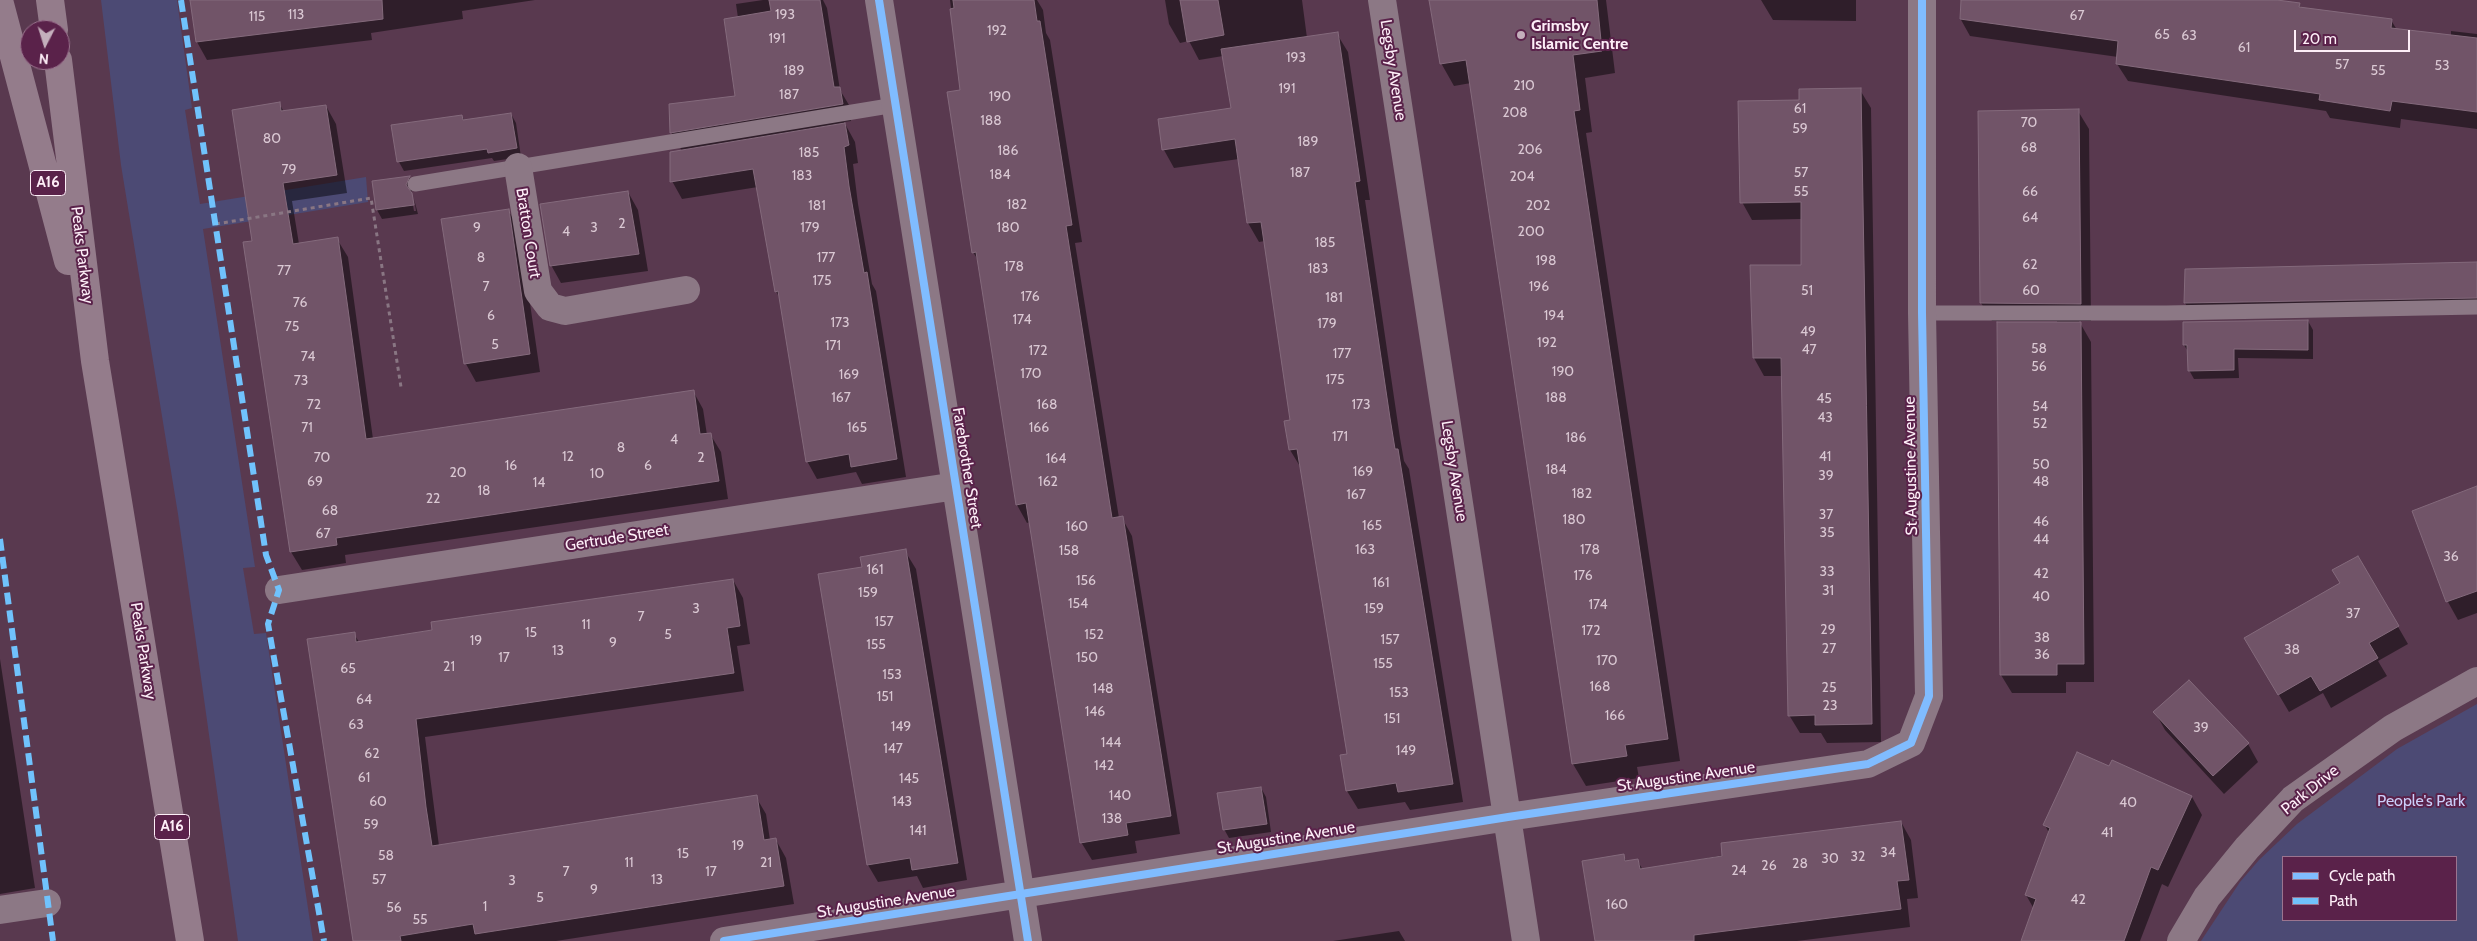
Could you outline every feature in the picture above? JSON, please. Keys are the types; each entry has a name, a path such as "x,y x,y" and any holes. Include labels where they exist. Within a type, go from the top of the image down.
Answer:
{"highway":[{"path":"50,0 53,20"},
{"name":"Peaks Parkway","path":"0,4 95,361"},
{"name":"Peaks Parkway","path":"59,70 95,361 190,941"}],"street":[{"name":"Farebrother Street","path":"879,0 1028,941"},
{"name":"Legsby Avenue","path":"1382,0 1526,941"},
{"name":"St Augustine Avenue","path":"724,941 1508,817 1868,764 1911,743 1928,696 1922,313 1922,0"},
{"name":"Bratton Court","path":"518,167 538,291 550,307 565,311 686,290"},
{"name":"Gertrude Street","path":"278,590 956,486"},
{"name":"Park Drive","path":"2181,941 2207,897 2247,848 2293,799 2393,728 2477,681"},
{"path":"0,910 47,903"}],"lane":[{"path":"415,184 895,105"},
{"path":"1922,313 2166,313 2477,307"}],"path":[{"path":"216,224 371,198 401,387"}],"green space":[{"path":"101,0 177,0 192,108 185,110 200,204 366,177 368,202 203,229 255,567 243,568 254,634 266,633 313,941 238,941 178,514 121,165"},
{"name":"People's Park","path":"2477,704 2477,941 2201,941 2240,882 2259,860 2297,824 2397,749"}],"building":[{"path":"190,0 382,0 383,19 196,42"},
{"path":"769,0 820,0 834,87 840,87 843,104 670,133 669,104 735,96 724,19 771,11"},
{"path":"953,0 1034,0 1037,21 1040,21 1072,225 1066,226 1112,518 1123,516 1171,816 1126,823 1128,835 1080,843 1026,503 1016,505 976,252 972,253 947,92 960,90 950,9 954,8"},
{"path":"1180,0 1218,0 1224,35 1187,42"},
{"path":"1429,0 1597,0 1602,51 1573,55 1580,110 1574,111 1668,739 1625,745 1627,756 1572,764 1466,60 1440,64"},
{"path":"1961,0 2277,0 2300,3 2299,7 2392,19 2391,28 2477,38 2477,112 2392,101 2390,111 2319,100 2320,94 2116,64 2118,41 1960,19"},
{"path":"1338,32 1360,181 1355,182 1390,418 1395,449 1398,449 1453,784 1398,792 1396,783 1346,791 1340,755 1347,754 1297,449 1289,450 1284,421 1290,420 1261,222 1247,223 1235,139 1162,150 1158,119 1231,108 1221,49"},
{"path":"1861,88 1872,724 1815,725 1815,715 1788,716 1781,358 1753,358 1750,265 1801,265 1801,202 1740,203 1738,101 1799,100 1799,89"},
{"path":"280,102 281,111 326,105 337,175 283,183 293,244 338,237 366,439 694,390 700,434 711,433 719,481 336,538 337,545 290,552 243,242 252,241 232,110"},
{"path":"2079,109 2081,304 1980,303 1978,111"},
{"path":"511,113 517,148 488,153 487,149 397,162 391,125 462,115 463,120"},
{"path":"845,123 849,145 844,147 849,186 864,273 867,272 897,459 851,467 849,454 806,462 778,291 775,292 753,169 670,182 670,152"},
{"path":"410,176 406,185 412,193 414,205 376,210 372,181"},
{"path":"628,191 639,254 550,266 540,204"},
{"path":"509,209 530,354 464,364 441,219"},
{"path":"2477,262 2477,298 2184,303 2185,269"},
{"path":"2308,320 2308,350 2234,349 2234,370 2188,371 2187,345 2183,345 2183,322"},
{"path":"1997,322 2081,322 2084,664 2057,664 2057,675 2000,675"},
{"path":"2477,486 2477,591 2446,602 2412,511"},
{"path":"906,549 958,863 912,870 910,858 867,865 818,574 862,567 860,557"},
{"path":"2358,556 2399,626 2369,643 2378,658 2320,691 2311,676 2278,695 2244,638 2340,583 2332,570"},
{"path":"733,579 740,626 727,628 734,673 416,719 432,846 757,795 764,840 776,838 784,886 475,934 473,924 400,936 401,941 353,941 307,639 355,632 356,642 432,630 431,622"},
{"path":"2189,680 2249,743 2213,776 2153,712"},
{"path":"2077,752 2109,766 2112,760 2192,796 2158,870 2151,867 2124,941 2021,941 2036,899 2025,895 2050,828 2043,825"},
{"path":"1261,787 1267,824 1223,830 1217,793"},
{"path":"1901,821 1909,880 1897,881 1901,909 1694,935 1694,941 1595,941 1582,861 1624,854 1625,861 1638,859 1640,869 1722,856 1721,843"}],"marked path":[{"path":"181,0 266,555 279,590 268,624 324,941"},
{"path":"0,539 53,941"}],"cycle path":[{"path":"879,0 1028,941"},
{"path":"724,941 1508,817 1868,764 1911,743 1929,696 1922,313 1922,0"}],"place":[{"name":"Grimsby Islamic Centre","path":"1521,35"}]}
